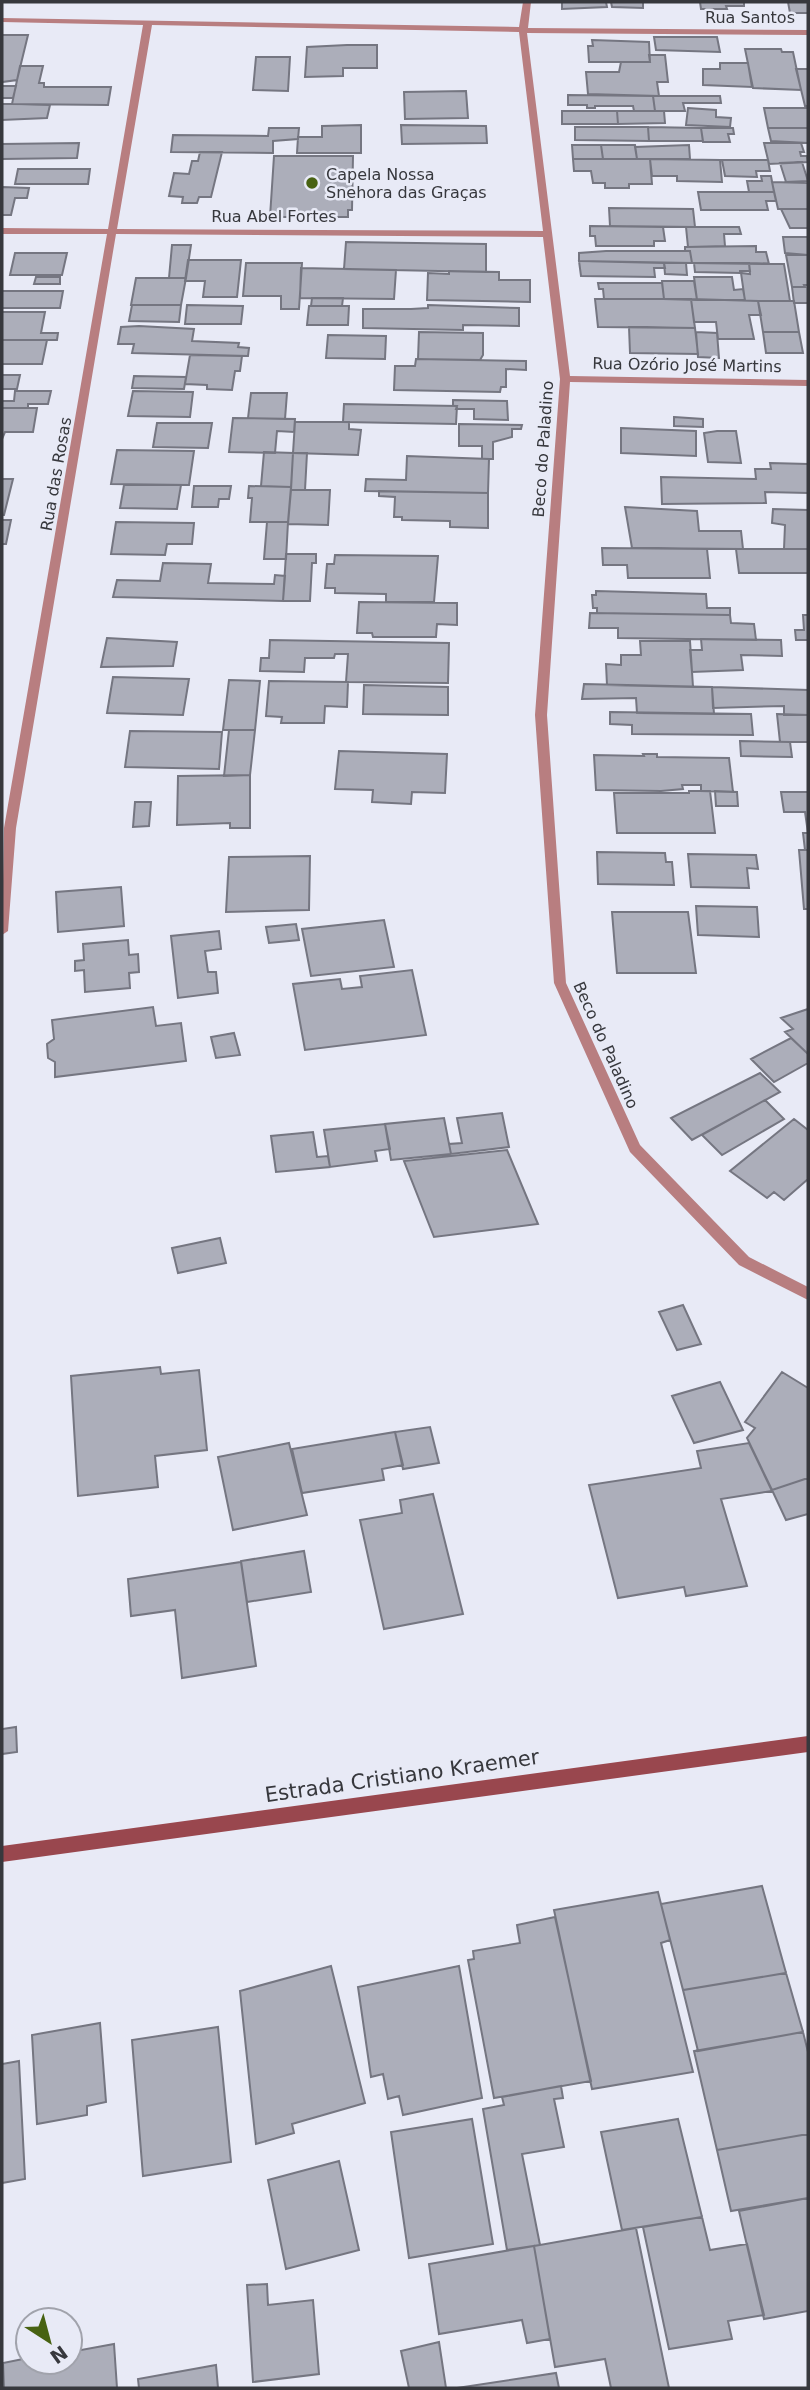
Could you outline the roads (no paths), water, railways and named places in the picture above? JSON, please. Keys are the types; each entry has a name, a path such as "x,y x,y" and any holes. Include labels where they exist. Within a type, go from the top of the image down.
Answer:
{"main road":[{"name":"Estrada Cristiano Kraemer","path":"2,1854 808,1745"}],"street":[{"name":"Beco do Paladino","path":"527,2 523,30 565,379 541,715 560,983 635,1147 744,1261 808,1294"},
{"path":"2,20 523,30"},
{"name":"Rua das Rosas","path":"2,932 6,828 148,22"},
{"name":"Rua Santos","path":"523,30 808,32"},
{"name":"Rua Abel Fortes","path":"2,231 547,234"},
{"name":"Rua Ozório José Martins","path":"565,379 808,383"}],"place":[{"name":"Capela Nossa Snehora das Graças","path":"312,183"}]}
